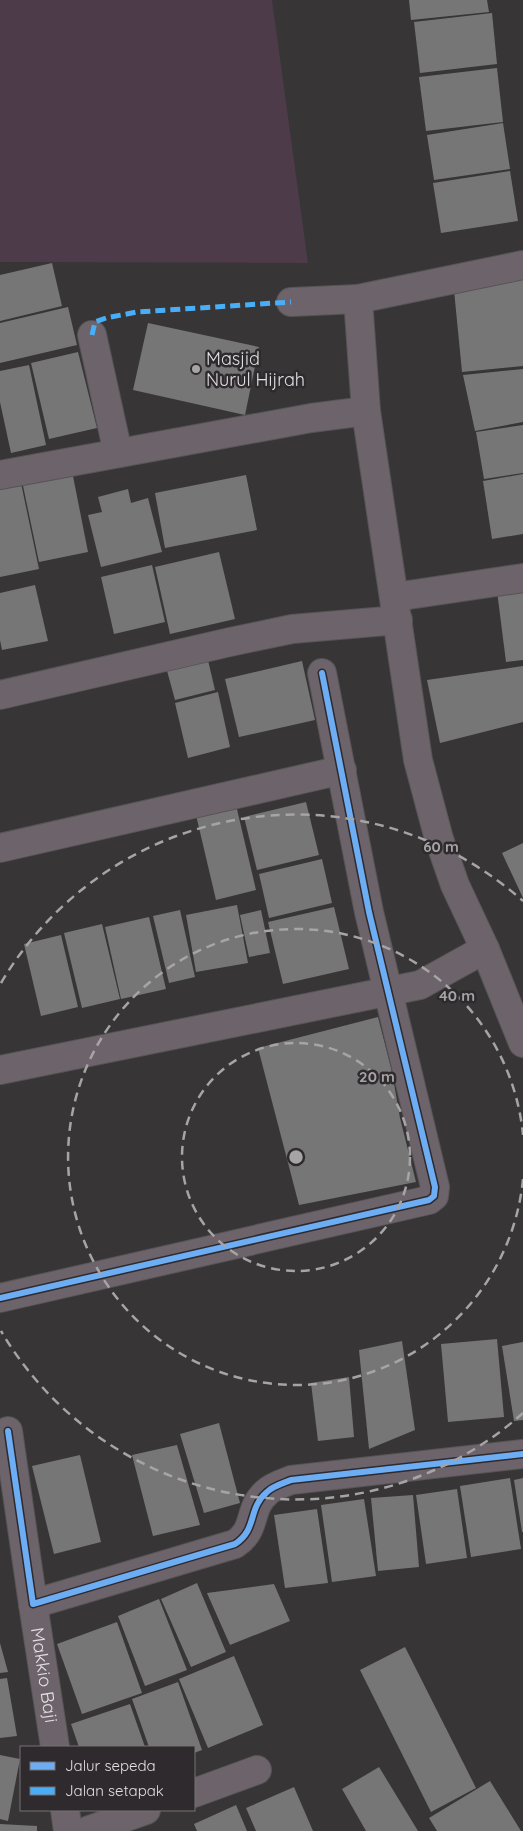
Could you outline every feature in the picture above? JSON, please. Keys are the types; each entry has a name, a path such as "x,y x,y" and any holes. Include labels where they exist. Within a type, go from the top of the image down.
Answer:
{"street":[{"path":"290,302 346,299 523,265"},
{"path":"346,299 356,412 418,760 473,956 518,1013 523,1043"},
{"path":"92,335 118,453"},
{"path":"0,475 311,418 356,412"},
{"path":"0,695 292,629 347,624 523,578"},
{"path":"0,1298 434,1196 436,1190 369,912 322,673"},
{"path":"0,848 342,770"},
{"path":"0,1070 420,985 473,956"},
{"name":"Makkio Baji","path":"8,1431 55,1746"},
{"path":"33,1604 235,1544 244,1538 248,1532 256,1506 267,1491 291,1480 523,1454"},
{"path":"195,1793 257,1770"},
{"path":"65,1811 68,1831"},
{"path":"87,1831 143,1811"}],"shaded area":[{"path":"0,0 272,0 308,263 0,262"}],"building":[{"path":"409,0 487,0 489,12 411,20"},
{"path":"492,13 497,64 420,73 414,22"},
{"path":"497,68 503,122 426,131 419,77"},
{"path":"503,123 510,169 434,180 427,135"},
{"path":"510,171 518,221 441,233 433,183"},
{"path":"52,263 62,306 0,321 0,275"},
{"path":"523,274 523,366 462,372 453,280"},
{"path":"68,307 77,345 0,363 0,323"},
{"name":"Masjid Nurul Hijrah","path":"148,323 259,347 245,415 133,390"},
{"path":"78,352 97,428 49,439 31,363"},
{"path":"29,365 46,445 11,453 0,402 0,371"},
{"path":"523,369 523,422 475,431 463,375"},
{"path":"523,425 523,473 484,479 476,432"},
{"path":"72,471 88,552 39,562 22,481"},
{"path":"523,474 523,534 492,539 483,481"},
{"path":"246,475 257,530 165,548 155,493"},
{"path":"21,483 39,569 0,577 0,487"},
{"path":"128,489 131,503 148,498 162,552 101,567 88,515 102,512 98,497"},
{"path":"219,552 235,619 170,634 155,567"},
{"path":"152,565 165,622 114,634 101,577"},
{"path":"35,585 48,641 2,650 0,640 0,593"},
{"path":"523,588 523,660 506,662 497,591"},
{"path":"207,656 215,690 175,700 166,667"},
{"path":"302,661 315,720 239,737 225,679"},
{"path":"523,666 523,722 440,743 427,680"},
{"path":"218,692 230,747 188,758 175,703"},
{"path":"306,802 319,855 257,870 244,817"},
{"path":"236,805 256,890 216,900 196,815"},
{"path":"523,843 523,898 502,853"},
{"path":"322,859 332,903 269,918 259,874"},
{"path":"237,905 248,963 196,972 186,915"},
{"path":"334,907 349,969 283,984 268,922"},
{"path":"180,910 195,977 169,983 153,916"},
{"path":"261,910 270,953 249,957 240,915"},
{"path":"149,917 166,989 121,999 105,927"},
{"path":"102,924 120,999 82,1008 64,933"},
{"path":"61,935 78,1007 41,1016 24,944"},
{"path":"378,1017 416,1182 299,1205 258,1048"},
{"path":"497,1339 504,1417 448,1422 441,1344"},
{"path":"402,1341 415,1430 369,1449 359,1350"},
{"path":"523,1342 523,1420 514,1421 502,1346"},
{"path":"349,1377 354,1437 318,1441 311,1383"},
{"path":"219,1423 240,1503 204,1513 180,1434"},
{"path":"177,1445 200,1525 153,1536 132,1455"},
{"path":"80,1455 101,1542 54,1554 32,1466"},
{"path":"510,1478 521,1549 471,1557 460,1486"},
{"path":"523,1478 523,1532 522,1532 514,1480"},
{"path":"457,1489 467,1558 426,1564 416,1495"},
{"path":"413,1495 419,1567 378,1571 371,1498"},
{"path":"364,1499 376,1576 332,1582 321,1505"},
{"path":"317,1509 328,1583 285,1588 274,1515"},
{"path":"197,1583 226,1652 191,1667 161,1599"},
{"path":"274,1584 290,1621 230,1645 207,1593"},
{"path":"159,1599 187,1670 145,1686 118,1616"},
{"path":"117,1622 142,1693 82,1714 57,1644"},
{"path":"0,1643 8,1672 0,1673"},
{"path":"405,1647 476,1788 431,1812 360,1670"},
{"path":"234,1656 263,1725 208,1748 179,1679"},
{"path":"7,1678 17,1736 0,1738 0,1679"},
{"path":"178,1682 202,1750 195,1753 195,1746 149,1746 132,1699"},
{"path":"130,1704 145,1746 79,1746 71,1724"},
{"path":"0,1755 20,1759 8,1821 0,1819"},
{"path":"379,1767 418,1831 366,1831 342,1789"},
{"path":"490,1781 521,1831 437,1831 429,1818"},
{"path":"294,1787 313,1831 256,1831 246,1808"},
{"path":"236,1805 247,1831 197,1831 194,1824"},
{"path":"0,1824 37,1826 37,1831 0,1831"}],"marked path":[{"path":"92,335 95,322 137,312 291,302"}],"cycle path":[{"path":"0,1298 429,1200 434,1196 435,1187 369,912 322,673"},
{"path":"8,1431 33,1604 235,1544 247,1532 261,1498 272,1488 291,1480 523,1454"}],"place":[{"name":"Masjid Nurul Hijrah","path":"196,369"}]}
